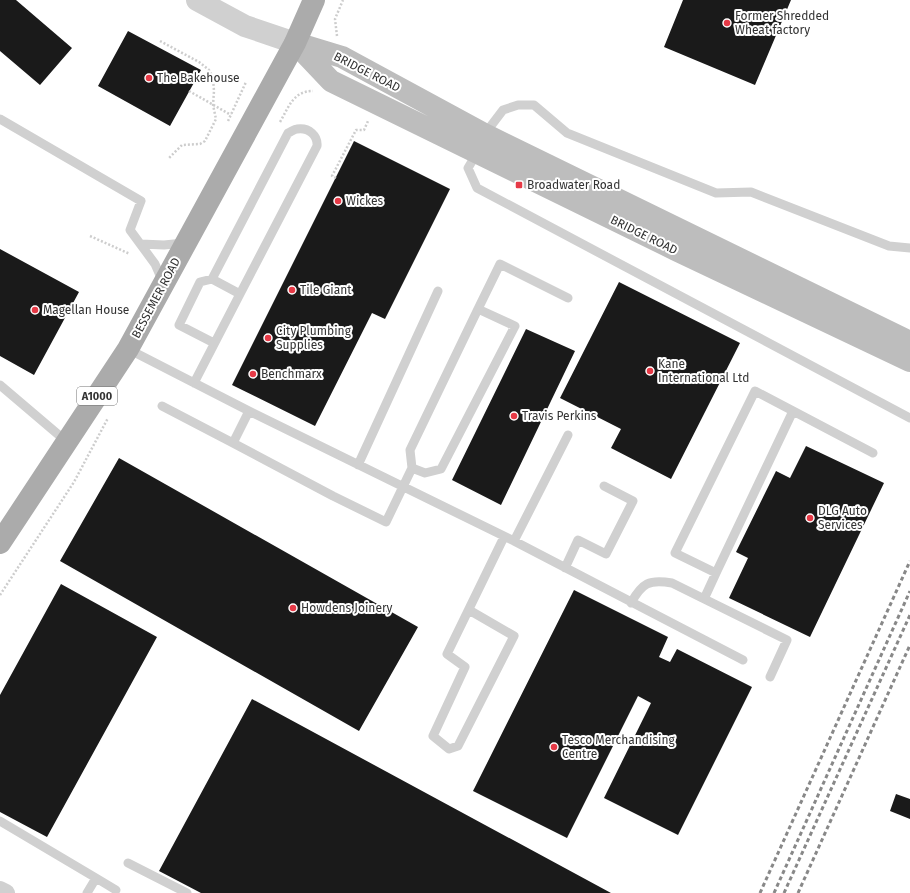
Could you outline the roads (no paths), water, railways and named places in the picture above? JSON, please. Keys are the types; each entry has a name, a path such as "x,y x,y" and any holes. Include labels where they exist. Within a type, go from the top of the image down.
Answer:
{"main road":[{"name":"A1000","path":"295,43 314,0"},
{"name":"BRIDGE ROAD","path":"295,43 342,57 481,144 669,247 910,361"},
{"name":"BESSEMER ROAD","path":"0,543 128,349 295,43"},
{"name":"BRIDGE ROAD","path":"481,144 910,342"}],"street":[{"path":"197,0 245,26 295,43"},
{"path":"0,890 6,893"}],"lane":[{"path":"910,248 889,246 751,192 716,192 567,133 534,105 518,105 503,110 481,144 468,168 477,188 910,418"},
{"path":"0,119 141,201 130,230 155,264 164,283"},
{"path":"194,384 214,343 318,146 318,140 313,133 309,131 297,129 288,133 212,278 200,282 179,324 214,343"},
{"path":"141,244 164,245 185,243"},
{"path":"162,406 333,496 386,522 412,468 410,450 500,264 568,298"},
{"path":"212,278 240,294"},
{"path":"358,465 438,291"},
{"path":"412,468 425,473 441,469 516,326 478,309"},
{"path":"128,349 194,384 514,541 743,660"},
{"path":"0,385 67,442"},
{"path":"716,573 674,553 755,391 873,453"},
{"path":"233,443 249,411"},
{"path":"704,599 793,411"},
{"path":"514,541 568,436"},
{"path":"564,568 578,540 606,554 633,501 604,486"},
{"path":"469,610 514,636 458,746 449,749 433,736 465,667 447,654 504,537"},
{"path":"631,603 638,591 645,584 659,581 672,583 787,640 770,677"},
{"path":"0,821 116,890"},
{"path":"128,863 187,893"},
{"path":"87,893 96,878"}],"railway":[{"path":"760,893 910,561"},
{"path":"774,893 910,591"},
{"path":"784,893 910,615"},
{"path":"798,893 910,645"}],"place":[{"name":"Former Shredded Wheat factory","path":"727,23"},
{"name":"The Bakehouse","path":"149,78"},
{"name":"Broadwater Road","path":"519,185"},
{"name":"Wickes","path":"338,201"},
{"name":"Tile Giant","path":"292,290"},
{"name":"Magellan House","path":"35,310"},
{"name":"City Plumbing Supplies","path":"268,338"},
{"name":"Kane International Ltd","path":"650,371"},
{"name":"Benchmarx","path":"253,374"},
{"name":"Travis Perkins","path":"514,416"},
{"name":"DLG Auto Services","path":"810,518"},
{"name":"Howdens Joinery","path":"293,608"},
{"name":"Tesco Merchandising Centre","path":"554,747"}]}
